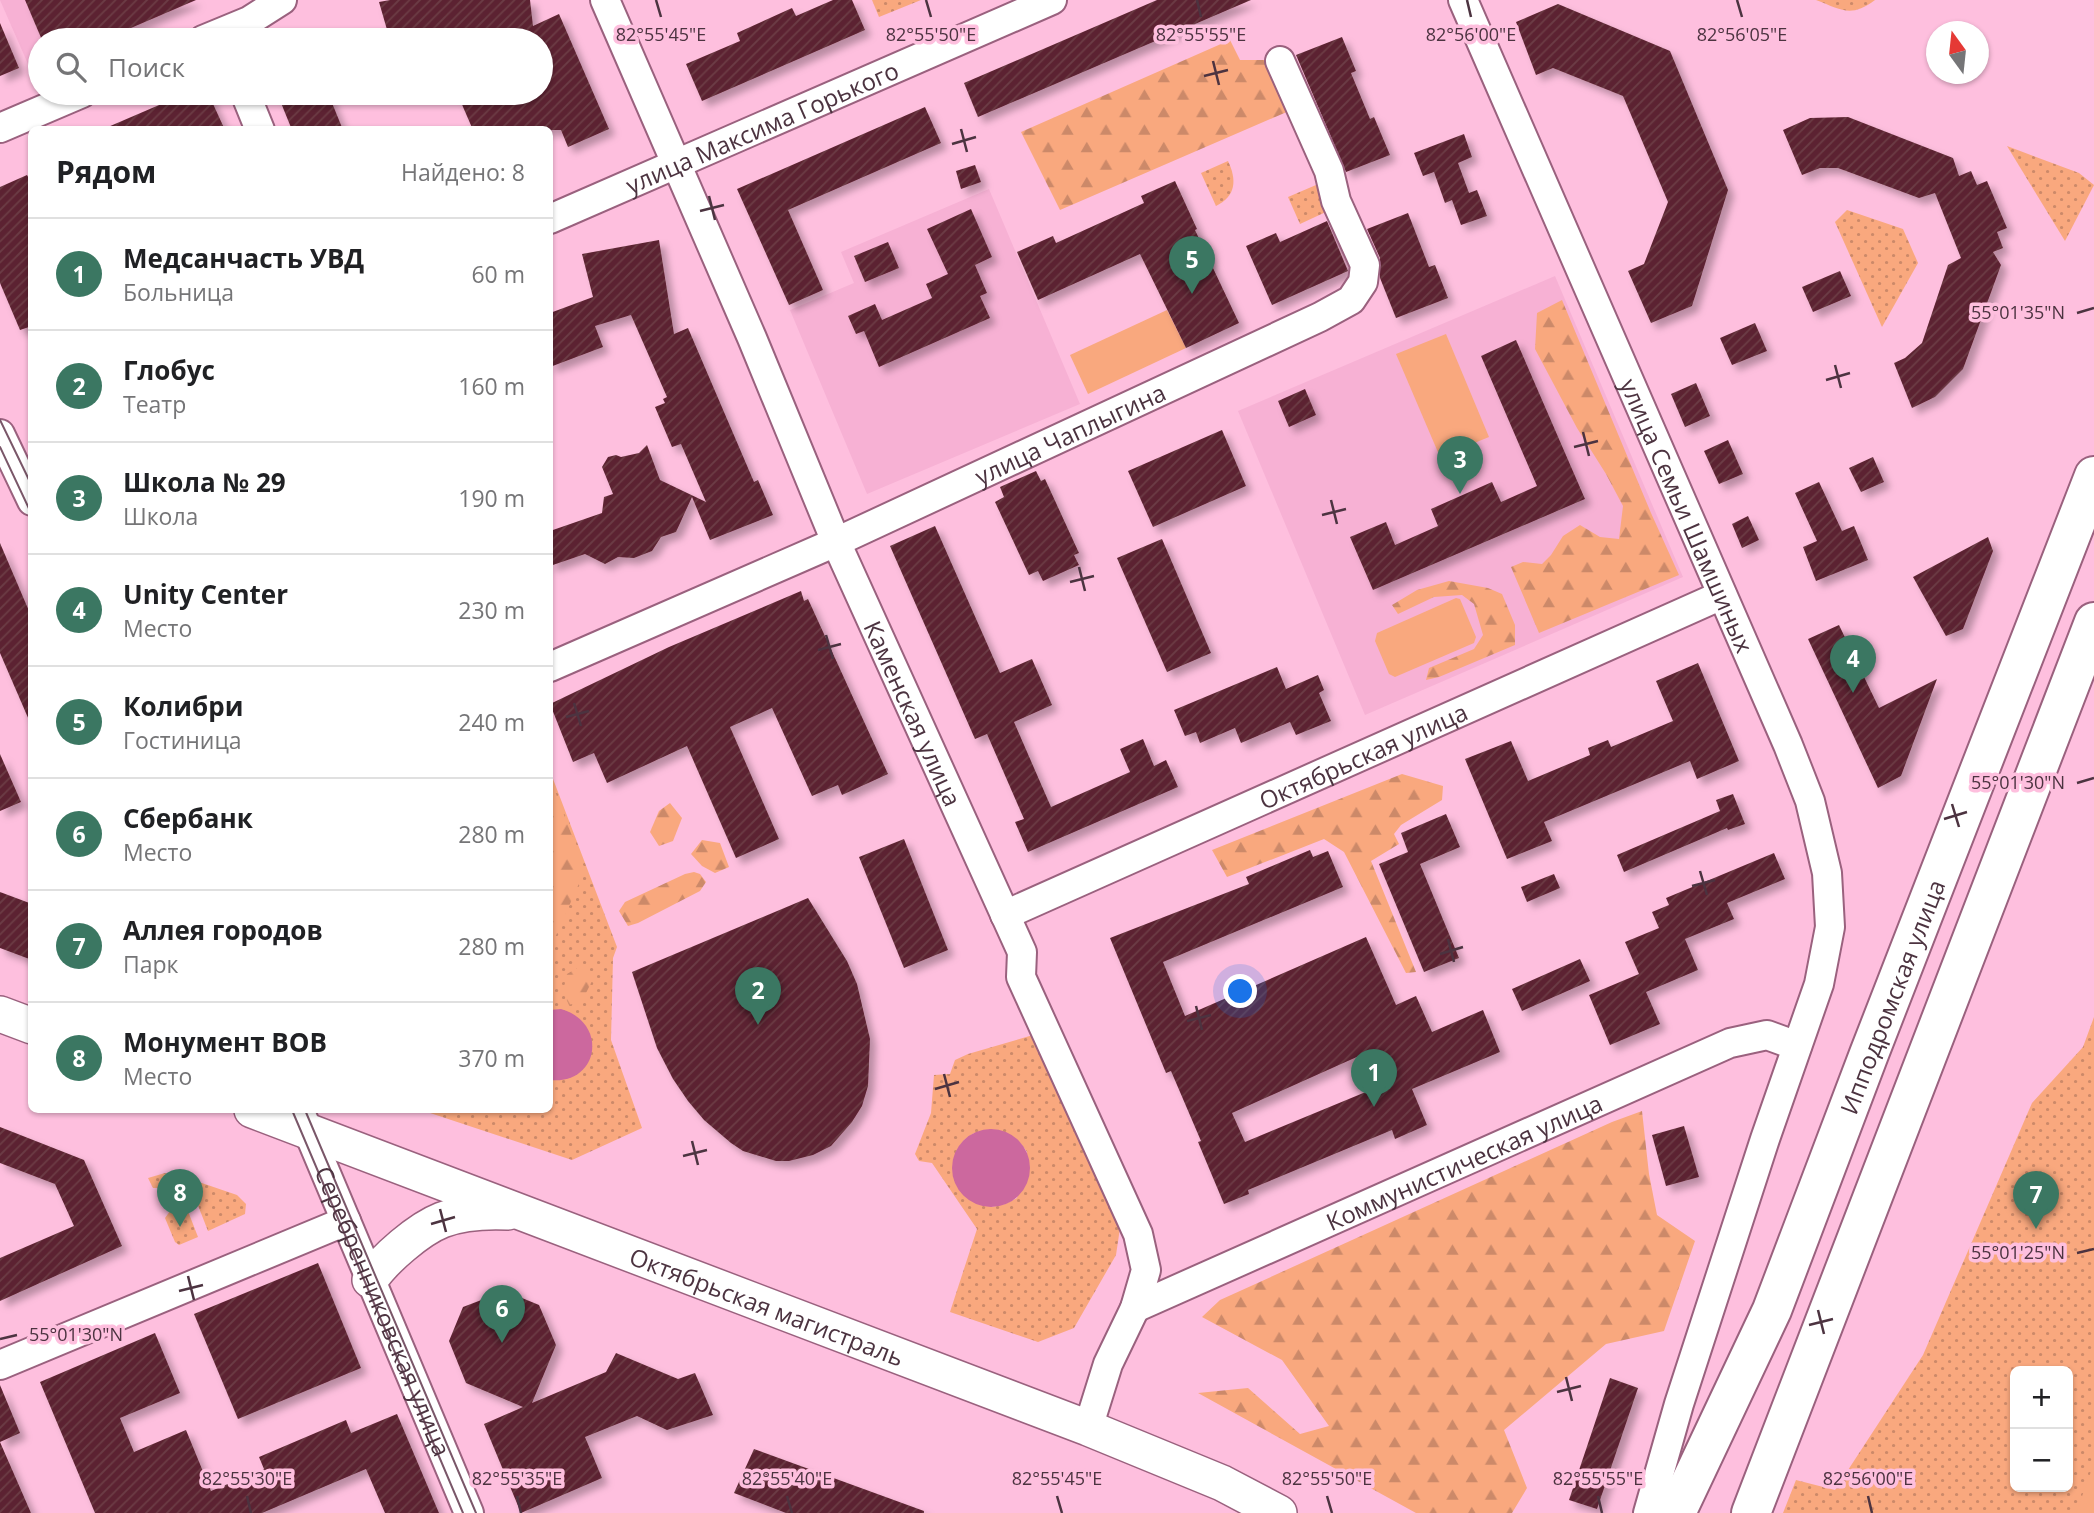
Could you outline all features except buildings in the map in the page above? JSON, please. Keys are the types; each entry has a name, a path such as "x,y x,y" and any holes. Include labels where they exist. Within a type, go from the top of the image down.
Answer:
{"highway":[{"name":"Ипподромская улица","path":"1676,1513 1772,1310 2094,476"},
{"path":"1751,1513 2094,622"}],"main road":[{"path":"0,1014 28,1024"},
{"name":"Октябрьская магистраль","path":"267,1113 303,1120 523,1212 1088,1428 1222,1483 1279,1513"},
{"path":"370,1280 382,1263 441,1220 477,1211 523,1212"}],"street":[{"path":"234,28 282,0"},
{"name":"Каменская улица","path":"605,0 836,542 1022,952 1021,977 1138,1234 1146,1270 1135,1308 1108,1364 1088,1428"},
{"name":"улица Максима Горького","path":"553,218 1052,0"},
{"name":"улица Семьи Шамшиных","path":"1463,0 1810,801 1827,873 1830,927 1819,984 1679,1404 1648,1513"},
{"name":"улица Чаплыгина","path":"553,666 836,542 1320,317 1350,300 1363,282 1365,265 1336,201 1329,171 1280,61"},
{"path":"0,128 54,105"},
{"path":"250,105 258,126"},
{"path":"11,450 28,490"},
{"name":"Октябрьская улица","path":"1005,915 1722,596"},
{"name":"Коммунистическая улица","path":"1135,1308 1730,1043 1766,1035 1797,1046"},
{"name":"Серебренниковская улица","path":"303,1120 469,1513"},
{"path":"0,1364 345,1221"}],"shaded area":[{"path":"0,0 197,0 131,28 28,28 28,64"},
{"path":"989,189 1080,404 867,494 790,310 854,283 841,252"},
{"path":"1555,276 1683,577 1365,715 1238,411"},
{"path":"561,1009 576,1016 592,1039 592,1052 588,1063 579,1073 567,1079 553,1080 553,1010"},
{"path":"991,1129 1006,1132 1018,1141 1027,1153 1030,1168 1027,1183 1018,1195 1006,1204 991,1207 976,1204 964,1195 955,1183 952,1168 955,1153 964,1141 976,1132"}],"green space":[{"path":"872,0 921,0 879,17"},
{"path":"1816,0 1875,0 1853,11"},
{"path":"1230,40 1240,60 1267,60 1289,111 1060,210 1021,132"},
{"path":"2007,146 2079,173 2094,185 2065,241"},
{"path":"1228,161 1233,175 1233,187 1228,197 1216,206 1201,173"},
{"path":"1316,185 1328,211 1300,224 1288,197"},
{"path":"1847,210 1903,229 1918,263 1882,327 1835,222"},
{"path":"1562,300 1679,575 1539,633 1511,567 1523,562 1542,564 1563,536 1580,525 1600,537 1619,539 1623,506 1535,349 1537,313"},
{"path":"1167,310 1186,348 1088,394 1070,355"},
{"path":"1446,334 1489,437 1440,457 1396,354"},
{"path":"1449,581 1488,588 1502,594 1515,625 1515,645 1426,680 1429,668 1474,649 1483,635 1474,604 1462,595 1434,597 1398,614 1392,605 1417,590"},
{"path":"1456,598 1460,599 1476,637 1474,643 1395,677 1389,674 1375,641 1377,633"},
{"path":"1402,774 1443,786 1442,800 1401,825 1394,834 1399,844 1371,861 1416,972 1406,973 1344,852 1324,839 1227,877 1212,850"},
{"path":"553,779 617,947 613,958 611,1040 642,1128 572,1160 430,1113 553,1113"},
{"path":"553,786 585,870 553,942"},
{"path":"670,803 682,818 673,841 659,846 650,832 659,811"},
{"path":"702,840 720,843 729,867 715,873 702,866 691,854"},
{"path":"694,872 700,874 706,882 700,891 628,926 619,911 625,902"},
{"path":"584,964 593,979 582,1001 569,1005 563,992 567,974"},
{"path":"2094,1017 2094,1513 1783,1513 1796,1480 1835,1490 1923,1355 2032,1103 2083,1047"},
{"path":"1033,1035 1123,1208 1116,1255 1074,1328 1038,1342 950,1312 977,1229 932,1163 919,1161 915,1154 931,1113 934,1075 950,1074 955,1060","holes":["974,1133 1010,1136 1027,1152 1017,1198 992,1207 957,1150 964,1140"]},
{"path":"1642,1111 1657,1215 1695,1241 1664,1331 1606,1344 1504,1430 1527,1488 1512,1513 1416,1513 1198,1393 1248,1388 1300,1434 1329,1426 1282,1360 1202,1317 1220,1300 1612,1122"},
{"path":"165,1173 174,1175 198,1237 179,1245 175,1242 165,1218 173,1207 172,1197 163,1188 153,1188 148,1178"},
{"path":"193,1180 237,1195 246,1204 245,1214 208,1231 190,1185"},
{"path":"2094,1463 2094,1513 2076,1513"}],"tram line":[{"path":"0,420 28,478"},
{"path":"0,447 28,506"},
{"path":"293,1113 463,1513"},
{"path":"306,1113 476,1513"}],"place":[{"name":"Колибри","path":"1192,294"},
{"name":"Школа № 29","path":"1460,494"},
{"name":"Unity Center","path":"1853,693"},
{"name":"Глобус","path":"758,1025"},
{"name":"Медсанчасть УВД","path":"1374,1107"},
{"name":"Монумент ВОВ","path":"180,1227"},
{"name":"Аллея городов","path":"2036,1229"},
{"name":"Сбербанк","path":"502,1343"}]}
